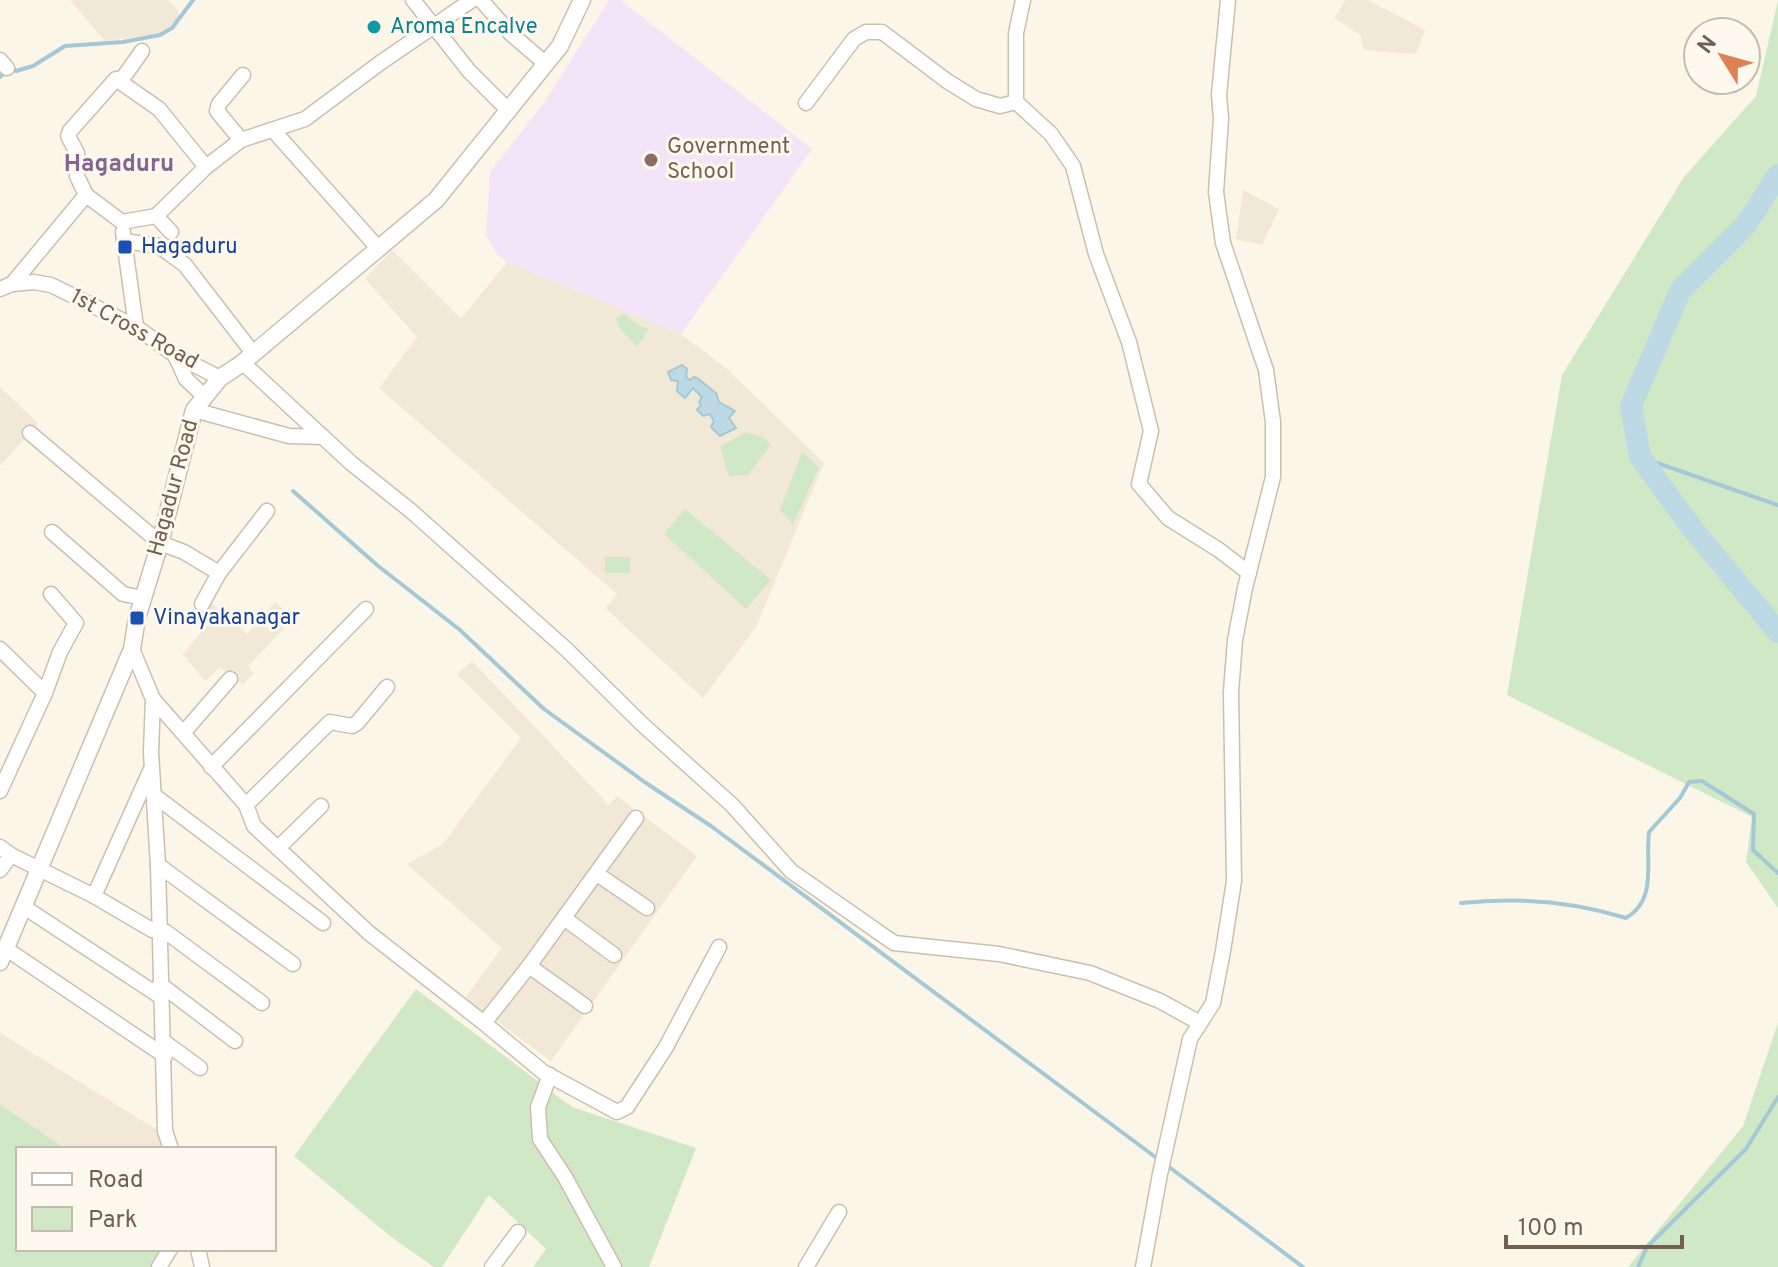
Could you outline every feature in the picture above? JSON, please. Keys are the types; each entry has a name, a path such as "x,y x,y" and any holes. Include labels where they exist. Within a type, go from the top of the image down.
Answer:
{"street":[{"path":"413,0 469,71 509,111"},
{"path":"206,167 159,109 116,79 68,136 77,153 77,176 86,195 122,222 156,216 206,167 241,140 305,119 472,0"},
{"path":"481,0 515,39 546,64"},
{"name":"Hagadur Road","path":"3,955 132,649 194,410 220,378 436,200 560,46 582,0"},
{"path":"1023,0 1016,33 1016,102 1051,134 1073,166 1096,254 1129,342 1151,431 1139,484 1168,518 1249,573"},
{"path":"1143,1267 1186,1053 1190,1039 1213,1003 1234,881 1231,692 1235,640 1273,477 1273,422 1266,370 1223,243 1216,192 1221,119 1219,95 1228,0"},
{"path":"806,103 854,39 866,32 882,32 976,99 1000,106 1016,102"},
{"path":"120,82 142,51"},
{"path":"241,140 217,111 219,104 243,75"},
{"path":"273,130 378,248"},
{"path":"6,287 86,195"},
{"path":"156,216 171,232"},
{"path":"122,222 136,327"},
{"path":"124,241 159,246 185,265 248,358 323,437 566,649 643,725 732,805 791,871 894,943 999,954 1090,973 1160,1001 1200,1023"},
{"name":"1st Cross Road","path":"6,287 34,282 51,285 136,327 175,355 220,378"},
{"path":"175,355 186,379 205,397"},
{"path":"194,410 289,436 323,437"},
{"path":"30,433 160,543 184,552 219,573"},
{"path":"202,604 219,573 267,511"},
{"path":"52,532 123,594 143,598"},
{"path":"0,791 45,693 60,652 76,623 51,594"},
{"path":"211,767 366,609"},
{"path":"0,649 45,693"},
{"path":"132,649 153,699 246,805 254,826 369,933 543,1072 617,1112 627,1107 666,1047 719,947"},
{"path":"184,732 230,679"},
{"path":"246,805 330,722 352,726 357,723 387,687"},
{"path":"153,699 152,767 158,865 165,1131 170,1147"},
{"path":"94,896 152,767"},
{"path":"155,796 323,923"},
{"path":"278,848 321,806"},
{"path":"484,1023 636,818"},
{"path":"0,870 6,851 152,930 166,932 262,1003"},
{"path":"158,865 293,964"},
{"path":"597,874 647,908"},
{"path":"24,907 161,991 235,1041"},
{"path":"564,918 614,955"},
{"path":"3,955 200,1068"},
{"path":"529,966 585,1006"},
{"path":"550,1075 538,1107 540,1139 565,1177 614,1267"},
{"path":"806,1267 839,1212"},
{"path":"492,1267 518,1232"}],"shaded area":[{"path":"70,0 167,0 178,10 179,18 160,34 105,41"},
{"name":"Government School","path":"609,0 620,0 812,149 681,334 507,262 497,254 486,235 490,172 546,100"},
{"path":"1345,0 1368,0 1425,30 1416,54 1364,50 1361,36 1335,18"},
{"path":"1243,190 1279,209 1262,245 1236,239"},
{"path":"392,250 461,319 507,262 681,334 727,369 824,463 756,627 703,698 605,608 617,594 379,388 417,337 365,279"},
{"path":"0,387 38,423 0,466"},
{"path":"275,602 294,618 248,666 254,673 243,685 220,667 205,681 183,654 209,623 202,615 211,603 247,634"},
{"path":"472,661 609,805 617,796 697,856 551,1061 465,998 502,948 407,864 443,844 521,738 457,674"},
{"path":"0,1033 159,1131 163,1147 63,1147 0,1104"}],"green space":[{"path":"1778,0 1778,908 1746,862 1752,817 1507,695 1562,375 1684,177 1756,96 1762,96 1762,70"},
{"path":"624,314 649,329 637,347 618,326 616,318"},
{"path":"746,432 764,438 771,445 748,475 729,476 720,447"},
{"path":"802,452 819,467 793,525 780,510"},
{"path":"685,509 771,580 746,609 664,534"},
{"path":"605,557 630,557 630,573 605,573"},
{"path":"416,989 572,1107 696,1148 649,1267 533,1267 546,1249 489,1195 442,1267 434,1267 390,1236 294,1156"},
{"path":"1778,1023 1778,1267 1628,1267 1743,1126"},
{"path":"0,1104 63,1147 16,1147 16,1251 163,1251 152,1267 0,1267"}],"water":[{"path":"682,365 687,369 686,377 690,380 697,378 716,393 719,402 735,411 729,418 736,428 720,436 711,427 714,421 710,414 703,416 697,410 702,397 693,388 685,398 677,391 678,381 671,380 668,372"}],"waterway":[{"path":"0,77 11,67 16,71 33,66 65,46 123,42 160,35 172,28 193,0"},
{"path":"1778,175 1746,225 1680,291 1631,406 1640,457 1692,528 1778,632"},
{"path":"1640,457 1778,505"},
{"path":"293,491 377,565 460,630 544,709 711,826 1158,1159"},
{"path":"1461,903 1503,900 1544,902 1626,918 1643,901 1646,890 1649,832 1680,798 1689,782 1702,781 1754,814 1753,850 1778,873"},
{"path":"1638,1267 1647,1247 1746,1149 1778,1097"},
{"path":"1165,1164 1303,1267"}],"place":[{"name":"Aroma Encalve","path":"374,27"},
{"name":"Government School","path":"651,160"},
{"name":"Hagaduru","path":"125,247"},
{"name":"Vinayakanagar","path":"137,618"}],"district":[{"name":"Hagaduru","path":"119,165"}]}
